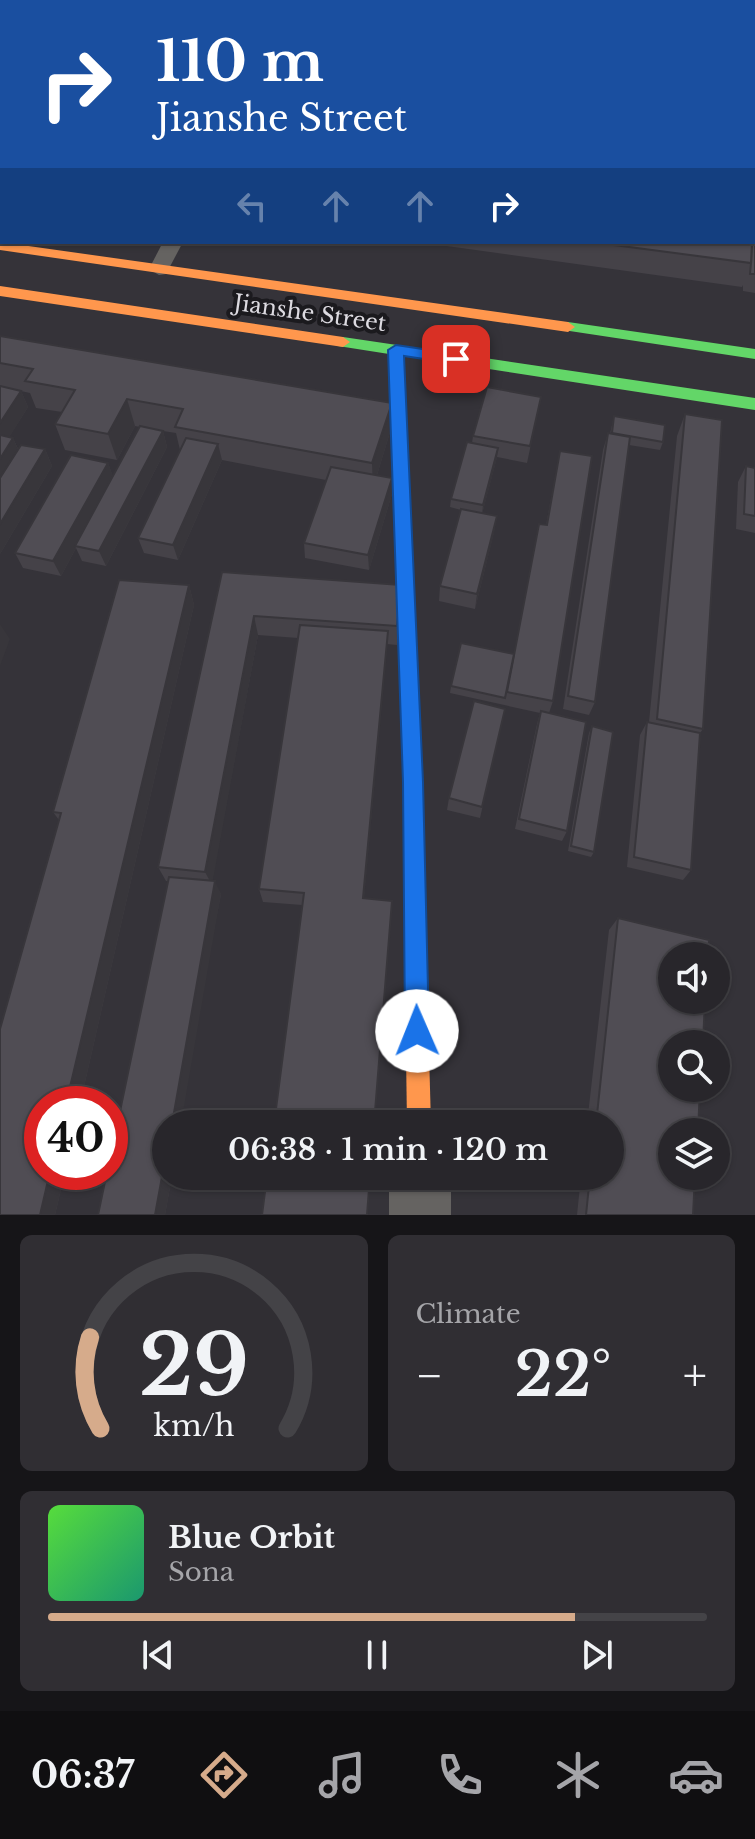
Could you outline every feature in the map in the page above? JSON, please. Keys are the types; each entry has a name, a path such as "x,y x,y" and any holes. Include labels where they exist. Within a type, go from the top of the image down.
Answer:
{"main road":[{"name":"Jianshe Street","path":"0,246 755,354"},
{"name":"Jianshe Street","path":"0,291 755,404"},
{"path":"396,350 413,782 419,1110"}],"street":[{"path":"420,1190 420,1215"}],"lane":[{"path":"159,269 172,244"}],"building":[{"path":"606,244 752,244 751,263"},
{"path":"752,244 755,244 755,274 750,274"},
{"path":"0,336 392,403 372,463 175,427 183,409 127,399 108,434 55,424 75,390 25,381 33,369 0,363"},
{"path":"0,386 21,391 0,423"},
{"path":"487,387 541,397 530,446 473,436"},
{"path":"685,414 722,420 703,729 657,719"},
{"path":"614,416 665,425 663,442 612,433"},
{"path":"140,426 163,431 99,551 75,546"},
{"path":"608,433 630,437 595,702 568,696"},
{"path":"0,435 13,438 0,459"},
{"path":"186,438 218,444 173,545 138,538"},
{"path":"467,442 498,448 483,505 451,499"},
{"path":"21,445 45,449 0,524 0,478"},
{"path":"560,451 592,456 553,701 507,692 539,524 547,525"},
{"path":"71,455 108,463 53,561 15,553"},
{"path":"746,466 755,468 755,516 744,514"},
{"path":"331,467 392,478 368,555 304,543"},
{"path":"461,509 497,516 477,594 440,586"},
{"path":"222,572 401,585 397,626 254,616 205,872 158,867"},
{"path":"119,580 189,585 70,1086 24,1086 24,1190 46,1190 40,1215 0,1215 0,1029 61,813 53,812"},
{"path":"300,625 388,631 363,898 392,901 375,1110 276,1110 304,893 259,889"},
{"path":"461,643 514,654 505,698 451,686"},
{"path":"474,701 505,709 482,807 449,798"},
{"path":"541,711 586,722 567,831 519,819"},
{"path":"647,722 700,733 691,870 634,857"},
{"path":"592,726 613,732 594,852 571,846"},
{"path":"169,877 215,881 174,1110 152,1110 152,1190 160,1190 155,1215 98,1215 103,1190 128,1190 128,1086 125,1086"},
{"path":"618,918 709,940 658,942 658,1014 704,1014 704,1030 658,1030 658,1102 699,1102 699,1118 658,1118 658,1190 694,1190 693,1215 586,1215 589,1190 624,1190 624,1110 597,1110"},
{"path":"265,1190 369,1190 367,1215 262,1215"}],"traffic: fast":[{"path":"568,327 755,354"},
{"path":"343,342 755,404"},
{"path":"396,350 413,782 416,981"}],"traffic: slow":[{"path":"0,246 568,327"},
{"path":"0,291 343,342"},
{"path":"416,981 419,1110"}],"route":[{"path":"417,1031 413,782 396,350 456,359"}]}
